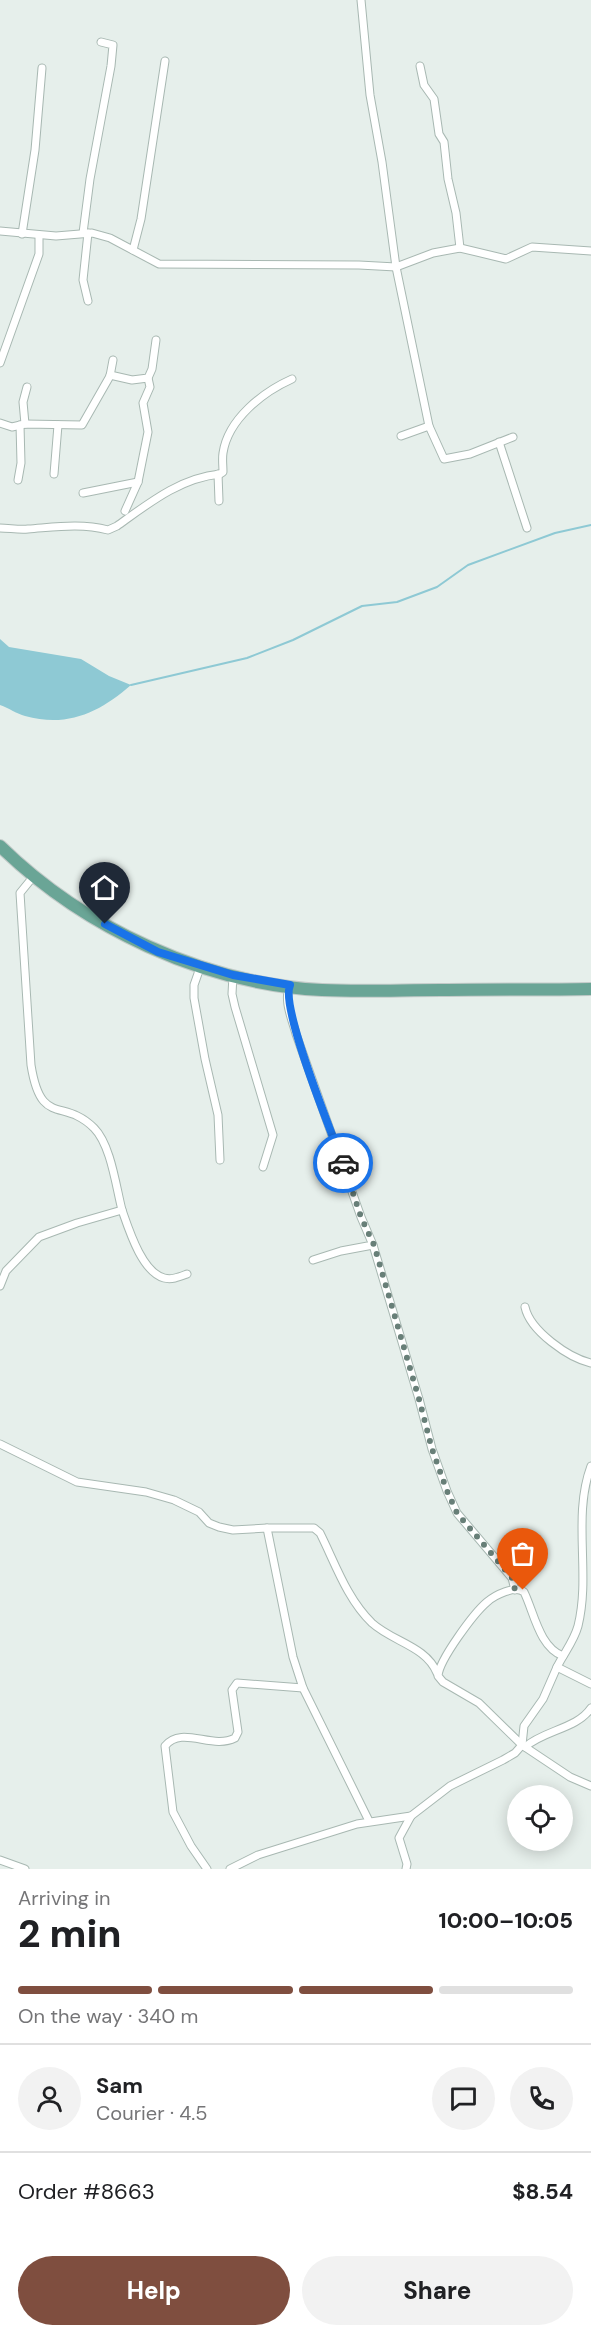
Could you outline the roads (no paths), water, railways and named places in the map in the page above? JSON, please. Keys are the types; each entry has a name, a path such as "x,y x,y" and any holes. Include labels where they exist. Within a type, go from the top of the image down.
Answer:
{"main road":[{"path":"0,846 33,877 90,916 149,948 233,975 321,990 591,989"}],"street":[{"path":"361,0 370,95 396,267 429,426 444,459 470,454 513,437"},
{"path":"88,302 83,280 85,233 94,152 113,45 101,42"},
{"path":"133,250 141,219 165,61"},
{"path":"420,66 424,85 434,99 439,134 444,142 460,248"},
{"path":"22,234 35,150 42,68"},
{"path":"0,231 56,236 85,233 110,238 159,264 326,264 396,267 441,250 460,248 506,259 532,247 591,251"},
{"path":"0,363 39,254 39,235"},
{"path":"125,511 138,482 148,432 143,403 150,387 148,378 152,369 156,340"},
{"path":"0,423 12,427 82,425 110,375 113,360"},
{"path":"110,375 132,380 148,378"},
{"path":"0,528 27,529 62,525 98,526 108,530 180,484 223,472 223,454 228,437 244,414 263,395 292,379"},
{"path":"18,480 27,387"},
{"path":"54,474 58,425"},
{"path":"401,436 429,426"},
{"path":"499,442 527,528"},
{"path":"218,474 219,501"},
{"path":"83,493 138,482"},
{"path":"33,877 20,893 31,1065 35,1087 38,1094 51,1108 84,1120 95,1128 107,1154 122,1210 147,1267 163,1278 173,1279 187,1274"},
{"path":"201,965 194,985 194,998 218,1115 220,1160"},
{"path":"233,975 232,994 235,1007 273,1135 263,1167"},
{"path":"290,985 288,997 290,1014 361,1217 374,1245 432,1449 447,1491 457,1513 512,1578 515,1590"},
{"path":"334,1138 350,1142 354,1146 362,1174"},
{"path":"0,1286 6,1271 39,1237 122,1210"},
{"path":"313,1260 341,1251 374,1245"},
{"path":"525,1307 528,1318 534,1326 558,1347 578,1360 591,1363"},
{"path":"0,1444 77,1482 146,1492 174,1500 200,1512 209,1523 219,1527 234,1530 314,1528 321,1533 354,1601 372,1623 432,1662 443,1682 479,1703 524,1746 570,1778 591,1786"},
{"path":"524,1746 524,1726 543,1699 574,1637 579,1616 584,1558 583,1511 591,1466"},
{"path":"267,1528 290,1646 303,1688 369,1821"},
{"path":"438,1676 451,1650 480,1609 496,1596 515,1590 524,1591 533,1616 549,1646 554,1652 563,1656"},
{"path":"557,1667 591,1684"},
{"path":"207,1869 191,1846 173,1812 165,1746 172,1739 182,1737 213,1743 235,1738 238,1729 232,1689 237,1683 303,1688"},
{"path":"406,1869 407,1864 399,1838 411,1816 445,1790 503,1760 534,1739 583,1716 591,1708"},
{"path":"230,1869 258,1855 369,1821 411,1816"},
{"path":"0,1860 25,1869"}],"water":[{"path":"0,639 9,647 81,659 109,676 131,685 95,710 69,719 41,719 22,715 0,705"}],"waterway":[{"path":"131,685 247,658 293,640 362,606 397,602 437,587 468,565 555,533 591,525"}]}
